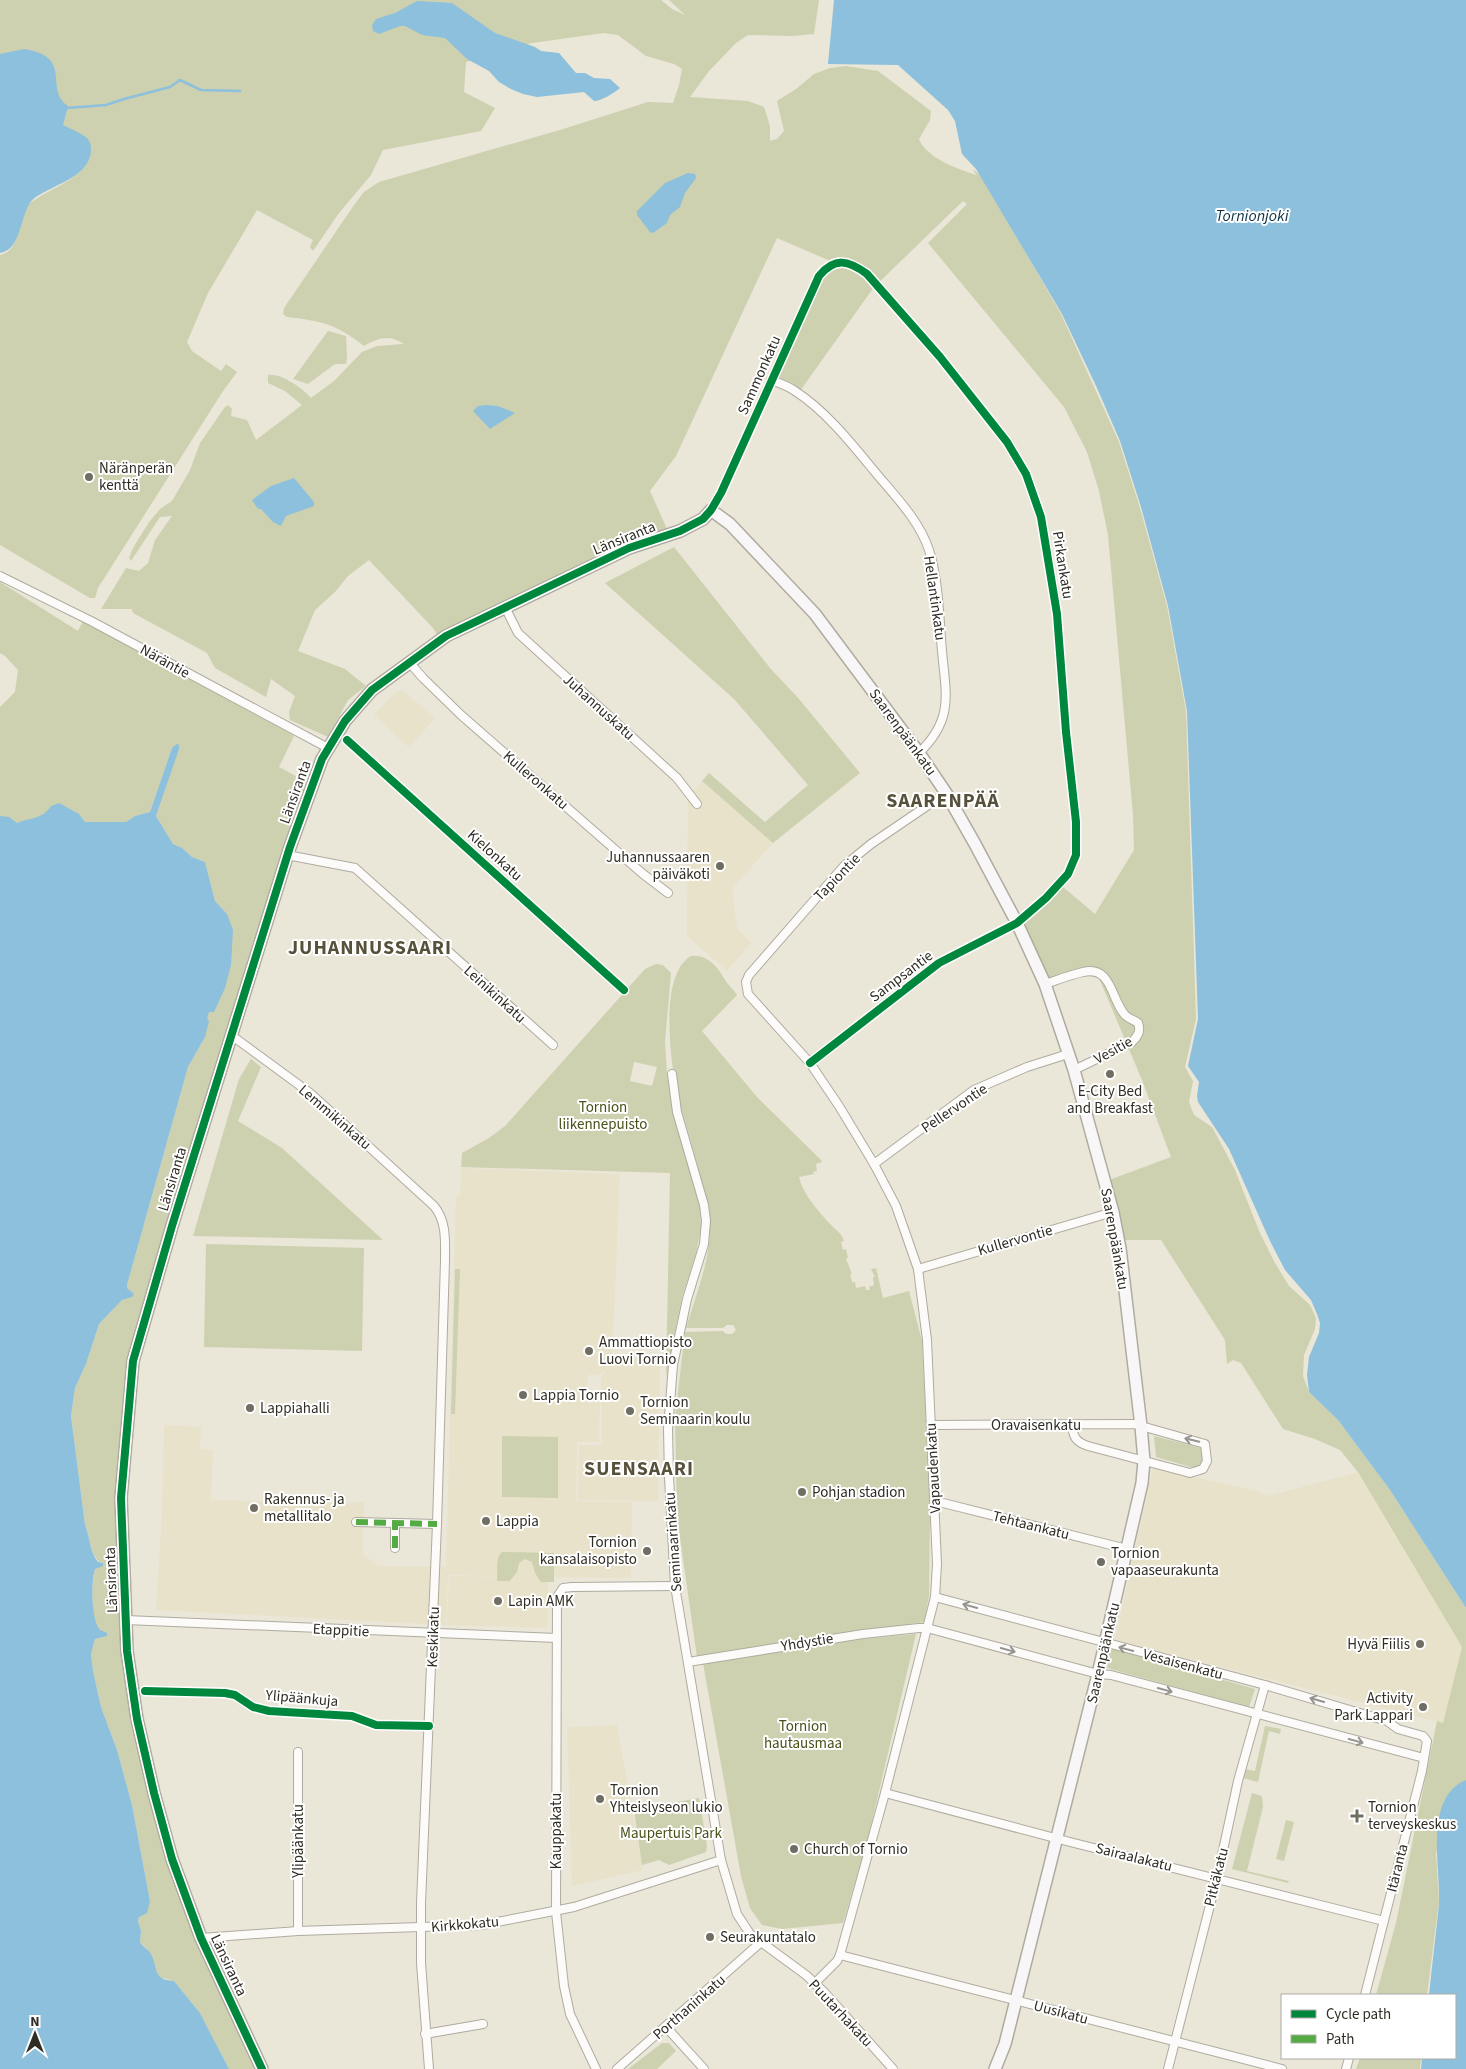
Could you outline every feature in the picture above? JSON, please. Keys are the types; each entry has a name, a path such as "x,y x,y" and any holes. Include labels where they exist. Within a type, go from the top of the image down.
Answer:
{"street":[{"name":"Sammonkatu","path":"711,510 820,276 829,265 841,262"},
{"name":"Pirkankatu","path":"841,262 855,265 867,274 940,357 1007,442 1026,474 1041,517 1056,614 1076,822 1076,855 1068,874 1046,898 1017,923"},
{"name":"Hellantinkatu","path":"771,380 795,391 836,426 906,509 929,550 939,624 945,690 945,713 937,732 919,753"},
{"name":"Saarenpäänkatu","path":"711,510 730,524 815,614 919,753 946,793 1017,923 1045,984 1074,1070 1113,1212 1120,1248 1142,1426 1144,1461 1142,1483 1058,1838 1005,2044 995,2069"},
{"name":"Länsiranta","path":"262,2069 201,1938 172,1859 137,1719 127,1651 121,1498 131,1370 172,1226 287,855 312,784 328,748 358,704 372,690 446,636 629,548 680,531 703,519 711,510"},
{"name":"Näräntie","path":"0,576 91,621 328,748"},
{"name":"Juhannuskatu","path":"505,607 518,633 677,778 697,804"},
{"name":"Kulleronkatu","path":"409,662 461,715 668,893"},
{"name":"Tapiontie","path":"746,982 749,975 844,866 871,844 946,793"},
{"name":"Leinikinkatu","path":"287,855 355,868 553,1045"},
{"name":"Sampsantie","path":"810,1063 939,963 1017,923"},
{"name":"Vesitie","path":"1045,984 1084,971 1093,971 1101,974 1107,980 1124,1014 1138,1023 1140,1030 1138,1036 1132,1042 1074,1070"},
{"name":"Vapaudenkatu","path":"746,982 748,994 810,1063 874,1164 896,1206 918,1269 927,1340 937,1564 935,1597 840,1955 838,1961 814,1984"},
{"name":"Lemmikinkatu","path":"231,1035 310,1093 434,1206"},
{"name":"Pellervontie","path":"874,1164 974,1090 1027,1067 1068,1054"},
{"name":"Seminaarinkatu","path":"672,1074 677,1112 704,1205 706,1221 704,1244 679,1332 669,1400 669,1486 675,1586 720,1860 737,1914 750,1934 760,1944"},
{"name":"Keskikatu","path":"429,2069 421,1963 421,1927 437,1524 445,1245 441,1215 434,1206"},
{"name":"Kullervontie","path":"918,1269 1113,1212"},
{"path":"1072,1425 1074,1437 1082,1444 1144,1461"},
{"name":"Oravaisenkatu","path":"931,1426 1142,1426 1151,1430 1198,1441 1205,1444 1207,1451 1207,1461 1203,1469 1195,1473 1144,1461"},
{"name":"Tehtaankatu","path":"935,1501 1128,1548"},
{"path":"356,1522 437,1524"},
{"path":"394,1548 395,1523"},
{"name":"Kauppakatu","path":"596,2069 570,2014 564,1986 556,1912 557,1597 563,1588 675,1586"},
{"name":"Vesaisenkatu","path":"935,1597 1265,1685 1387,1721 1398,1729 1423,1736 1427,1740"},
{"name":"Etappitie","path":"126,1620 557,1638"},
{"name":"Vesaisenkatu","path":"927,1628 1424,1758"},
{"name":"Yhdystie","path":"688,1662 863,1634 927,1628"},
{"name":"Pitkäkatu","path":"1168,2069 1265,1685"},
{"name":"Itäranta","path":"1365,1994 1427,1740"},
{"name":"Ylipäänkatu","path":"298,1752 298,1931"},
{"name":"Sairaalakatu","path":"884,1793 1384,1921"},
{"name":"Kirkkokatu","path":"201,1938 298,1931 482,1925 556,1912 720,1860"},
{"name":"Puutarhakatu","path":"760,1944 799,1970 826,1993 893,2069"},
{"name":"Porthaninkatu","path":"617,2069 760,1944"},
{"name":"Uusikatu","path":"840,1955 1282,2069"},
{"path":"425,2034 483,2024"},
{"path":"666,2027 704,2069"}],"shaded area":[{"path":"402,690 435,718 409,747 374,715 396,692"},
{"name":"Juhannussaaren päiväkoti","path":"702,781 773,843 732,888 737,928 751,943 727,971 687,936 688,797"},
{"name":"Lappia Tornio","path":"461,1168 620,1174 612,1362 615,1359 660,1358 658,1501 578,1500 579,1445 602,1445 601,1377 607,1368 599,1375 588,1375 587,1390 600,1401 599,1442 577,1442 576,1501 632,1502 631,1578 548,1577 548,1628 447,1625 449,1576 529,1577 448,1575 446,1625 156,1610 162,1513 164,1425 201,1427 200,1449 213,1450 211,1500 364,1502 363,1554 378,1566 446,1567 456,1196 460,1196"},
{"path":"1153,1468 1257,1491 1268,1496 1358,1472 1462,1647 1443,1723 1115,1640"},
{"name":"Tornion Yhteislyseon lukio","path":"617,1725 643,1870 572,1886 567,1727"}],"green space":[{"path":"0,0 661,0 672,9 685,15 669,0 819,0 814,34 792,36 748,35 736,43 709,71 690,97 748,101 764,107 770,126 770,141 777,139 784,131 777,101 796,89 814,74 830,68 846,66 878,71 931,111 930,120 919,139 928,152 943,162 976,175 973,169 982,177 1061,314 1119,442 1140,508 1167,606 1186,711 1196,1019 1185,1067 1193,1081 1189,1102 1194,1115 1212,1127 1235,1170 1259,1231 1275,1263 1289,1286 1310,1305 1316,1318 1315,1329 1304,1355 1303,1376 1309,1392 1338,1420 1390,1490 1466,1608 1466,1780 1436,1853 1439,1901 1427,1994 1376,1994 1396,1923 1437,1721 1443,1723 1462,1647 1358,1472 1340,1450 1315,1439 1283,1429 1241,1363 1233,1360 1227,1364 1225,1340 1161,1240 1117,1240 1101,1183 1171,1157 1142,1080 1099,978 1085,975 1044,989 1015,919 1044,896 1057,882 1095,914 1134,850 1133,815 1108,535 1099,491 1087,452 1064,407 928,243 967,204 963,201 874,287 800,391 775,378 828,260 777,238 676,456 650,491 667,529 610,549 437,635 433,628 369,560 348,576 335,592 315,610 298,651 345,669 366,686 348,700 328,737 290,720 289,712 295,696 271,679 266,697 215,668 207,653 133,613 132,609 101,609 126,568 139,571 148,563 155,540 172,516 160,517 131,561 129,558 133,548 149,522 160,509 172,501 190,470 200,443 225,407 228,405 232,409 231,416 247,420 256,440 302,405 285,391 268,383 268,375 279,376 291,382 311,398 334,381 362,352 377,346 404,344 393,339 384,338 364,346 337,328 310,320 287,317 283,314 284,308 364,192 379,182 560,130 648,102 673,103 682,69 674,64 646,56 618,35 604,33 532,43 466,62 464,92 495,108 481,131 383,150 371,175 339,213 313,251 310,247 313,240 257,210 208,293 187,342 192,351 221,371 226,364 237,372 98,588 95,598 90,598 0,545 0,255 7,252 16,241 23,216 30,203 75,176 86,164 90,156 0,55"},
{"path":"328,331 346,336 346,364 335,364 308,384 293,379"},
{"path":"674,547 770,668 799,699 860,773 773,843 702,781 709,773 765,822 808,785 734,699 605,583"},
{"path":"0,582 78,631 86,615 294,736 279,767 307,782 227,1032 129,1369 124,1651 169,1858 259,2069 229,2069 200,2013 174,1981 159,1977 147,1949 140,1942 141,1931 138,1921 150,1901 132,1805 117,1750 101,1707 93,1671 91,1654 95,1639 107,1636 96,1625 93,1606 95,1569 103,1563 99,1562 92,1550 85,1525 71,1416 75,1388 86,1364 99,1324 122,1300 127,1298 130,1291 127,1285 188,1067 205,1037 207,1014 231,965 227,914 215,901 205,862 192,857 182,848 173,844 156,816 179,747 172,748 150,812 135,816 126,822 85,822 79,814 47,813 33,819 0,862 0,707 15,692 18,670 0,653"},
{"path":"691,956 702,957 711,962 737,995 702,1031 757,1097 822,1162 816,1164 817,1171 813,1172 814,1174 799,1177 812,1203 843,1239 844,1241 841,1242 843,1250 846,1249 848,1258 846,1259 852,1274 850,1274 852,1282 855,1282 856,1288 865,1286 866,1290 870,1290 869,1287 874,1285 873,1277 875,1277 871,1269 876,1268 883,1298 909,1291 922,1341 930,1500 929,1596 924,1622 697,1657 677,1517 675,1418 685,1332 723,1331 726,1334 732,1334 736,1330 733,1325 727,1325 723,1328 686,1328 704,1268 710,1237 708,1205 678,1098 671,1053 671,996 681,965"},
{"name":"Tornion liikennepuisto","path":"656,964 663,965 671,973 665,1042 667,1073 673,1115 692,1173 700,1207 701,1228 696,1253 682,1297 666,1377 670,1173 461,1167 462,1153 489,1138 505,1126 645,969","holes":["634,1062 657,1067 652,1086 630,1081"]},
{"path":"251,1059 261,1067 238,1121 282,1148 383,1240 193,1236 239,1079"},
{"path":"206,1244 364,1248 362,1351 204,1347"},
{"path":"455,1269 460,1269 455,1414 451,1414"},
{"path":"502,1436 558,1437 558,1498 502,1497"},
{"path":"1154,1436 1201,1448 1204,1454 1201,1464 1194,1468 1156,1457"},
{"path":"502,1552 554,1553 554,1582 541,1582 535,1573 532,1562 525,1559 519,1563 517,1572 510,1581 497,1581 498,1561"},
{"name":"Tornion hautausmaa","path":"916,1634 868,1838 843,1923 782,1929 762,1925 750,1908 741,1876 703,1663 862,1639"},
{"path":"1112,1648 1255,1689 1249,1707 1107,1668"},
{"path":"1265,1726 1281,1729 1280,1734 1269,1731 1258,1782 1243,1778 1245,1769 1255,1771"},
{"path":"1252,1793 1262,1796 1263,1807 1247,1871 1289,1881 1288,1883 1232,1869"},
{"name":"Maupertuis Park","path":"699,1798 707,1845 706,1852 669,1865 659,1860 642,1865 634,1810"},
{"path":"1286,1820 1294,1822 1284,1861 1276,1859"},
{"path":"662,2043 669,2043 676,2051 657,2069 628,2069"},
{"path":"1360,2059 1421,2059 1420,2069 1356,2069"}],"water":[{"name":"Tornionjoki","path":"834,0 1466,0 1466,1608 1390,1490 1338,1420 1309,1392 1307,1375 1309,1357 1319,1333 1320,1323 1317,1314 1311,1300 1285,1270 1229,1149 1198,1102 1199,1082 1188,1066 1198,1019 1187,711 1168,606 1141,507 1120,441 1062,314 976,169 962,154 955,121 948,110 898,65 828,64"},
{"path":"417,1 452,3 495,33 535,47 541,51 559,53 576,73 585,73 594,78 610,79 620,88 597,101 594,101 584,92 537,97 523,94 499,82 489,71 467,59 445,38 422,35 405,26 379,34 373,31 372,25 376,19 395,13"},
{"path":"24,49 40,53 49,59 54,66 58,91 61,99 68,106 63,125 87,138 91,149 89,160 83,169 65,182 36,197 30,203 16,240 7,251 0,253 0,54"},
{"path":"688,173 695,174 696,178 685,193 680,207 670,215 667,223 653,233 650,232 637,215 637,211 665,183"},
{"path":"478,406 498,406 515,413 490,429 473,411"},
{"path":"294,478 314,502 314,506 286,516 281,526 273,522 261,509 258,509 252,500 271,486"},
{"path":"177,744 179,749 156,816 173,844 182,848 192,857 205,862 215,901 227,914 233,930 231,965 225,988 214,1012 209,1012 205,1037 188,1067 127,1285 127,1288 134,1294 132,1297 122,1300 99,1324 86,1364 75,1388 71,1416 85,1525 93,1554 98,1562 103,1563 103,1566 95,1569 93,1610 97,1625 100,1630 107,1633 107,1636 95,1639 91,1654 93,1671 101,1707 117,1750 132,1805 150,1901 147,1913 139,1917 138,1921 141,1931 140,1942 151,1954 159,1976 174,1981 200,2013 229,2069 0,2069 0,816 9,817 17,823 40,816 51,806 59,803 79,814 85,822 126,822 135,816 150,812 172,748"},
{"path":"1466,1780 1466,2069 1421,2069 1422,2059 1456,2059 1456,1994 1429,1994 1439,1904 1437,1835 1439,1818 1444,1802 1453,1789"}],"waterway":[{"path":"67,108 106,105 170,87 180,80 201,90 240,91"}],"marked path":[{"path":"356,1522 437,1524"},
{"path":"395,1523 395,1548"}],"cycle path":[{"path":"262,2069 201,1938 172,1859 154,1793 137,1719 127,1651 121,1498 133,1361 172,1226 290,847 322,759 345,721 372,690 446,636 629,548 680,531 703,519 721,493 819,276 836,263 848,263 867,274 940,357 1007,442 1026,474 1041,517 1057,614 1066,732 1076,822 1076,855 1068,874 1046,898 1017,923 939,963 810,1063"},
{"name":"Kielonkatu","path":"347,740 624,990"},
{"name":"Ylipäänkuja","path":"145,1691 225,1693 235,1695 253,1707 269,1711 352,1716 376,1725 429,1726"}],"place":[{"name":"Näränperän kenttä","path":"89,477"},
{"name":"Juhannussaaren päiväkoti","path":"720,866"},
{"name":"E-City Bed and Breakfast","path":"1110,1074"},
{"name":"Ammattiopisto Luovi Tornio","path":"589,1351"},
{"name":"Lappia Tornio","path":"523,1395"},
{"name":"Lappiahalli","path":"250,1408"},
{"name":"Tornion Seminaarin koulu","path":"630,1411"},
{"name":"Pohjan stadion","path":"802,1492"},
{"name":"Rakennus- ja metallitalo","path":"254,1508"},
{"name":"Lappia","path":"486,1521"},
{"name":"Tornion kansalaisopisto","path":"647,1551"},
{"name":"Tornion vapaaseurakunta","path":"1101,1562"},
{"name":"Lapin AMK","path":"498,1601"},
{"name":"Hyvä Fiilis","path":"1420,1644"},
{"name":"Activity Park Lappari","path":"1423,1707"},
{"name":"Tornion Yhteislyseon lukio","path":"600,1799"},
{"name":"Tornion terveyskeskus","path":"1357,1816"},
{"name":"Church of Tornio","path":"794,1849"},
{"name":"Seurakuntatalo","path":"710,1937"}],"district":[{"name":"SAARENPÄÄ","path":"943,800"},
{"name":"JUHANNUSSAARI","path":"370,947"},
{"name":"SUENSAARI","path":"639,1468"}]}
